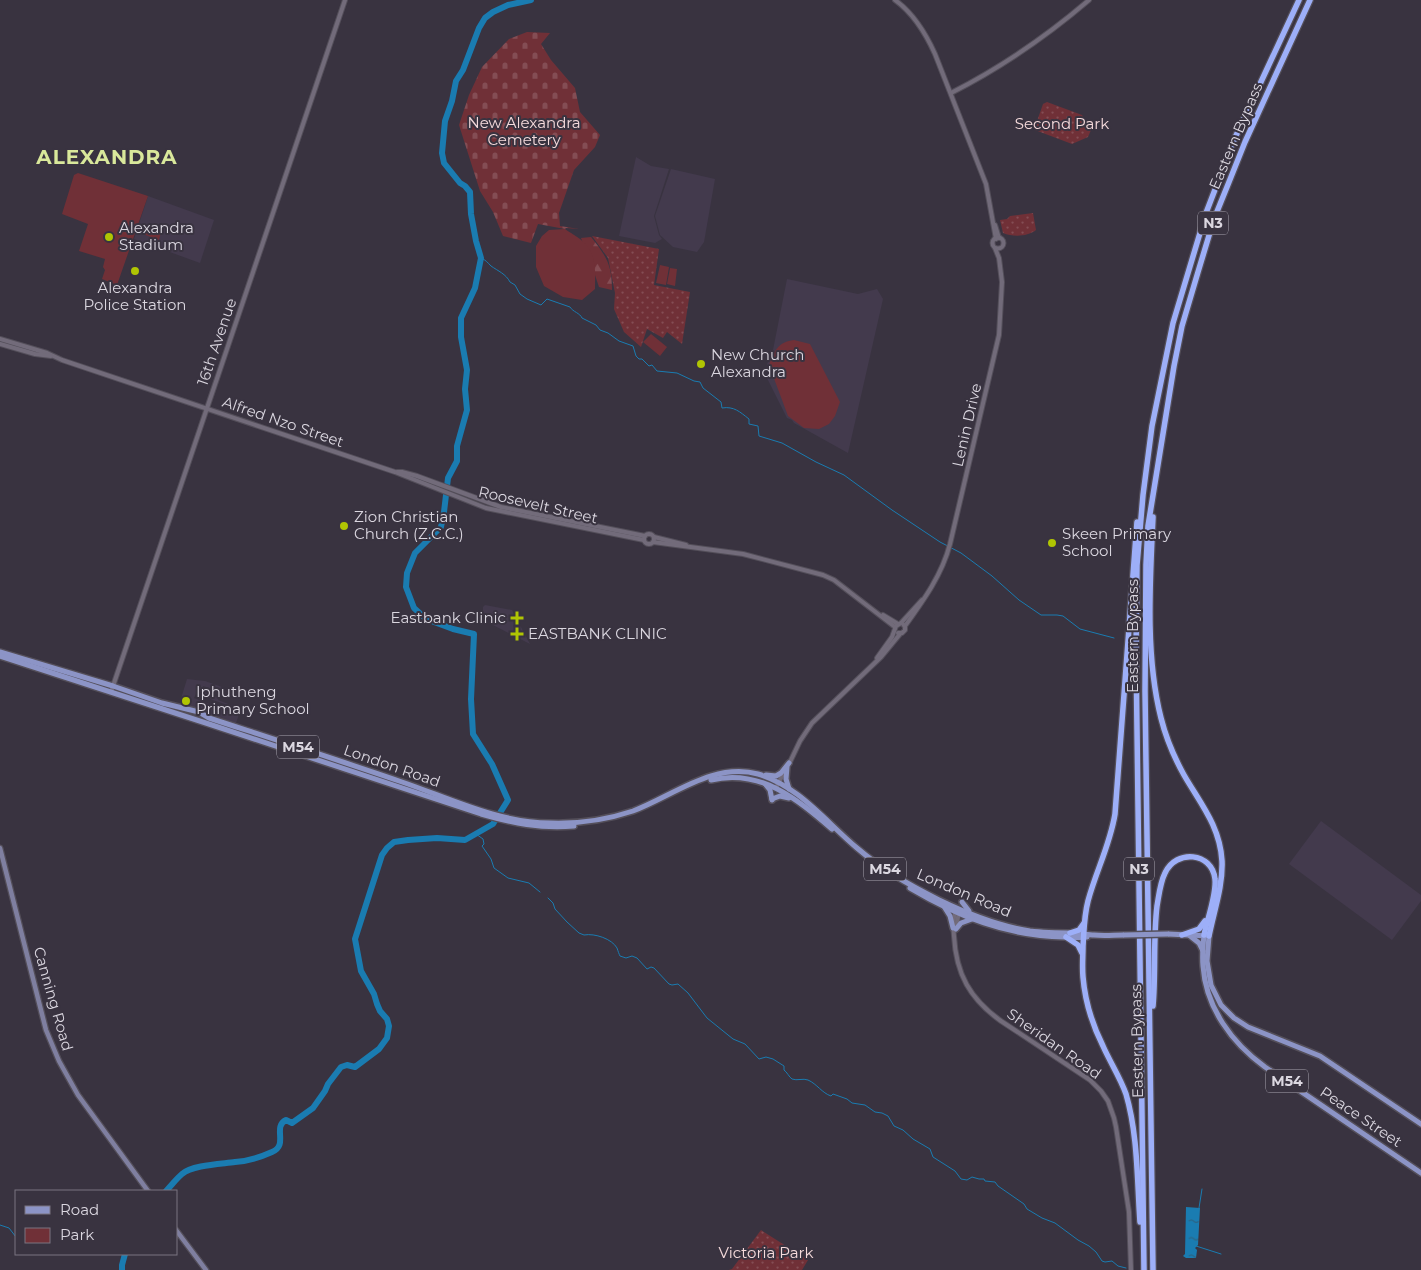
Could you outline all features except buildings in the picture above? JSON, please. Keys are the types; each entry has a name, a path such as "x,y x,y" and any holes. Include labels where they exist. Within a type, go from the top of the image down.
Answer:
{"highway":[{"name":"Eastern Bypass","path":"1144,1270 1136,651 1137,565 1143,495 1152,426 1173,323 1206,213 1234,140 1299,0"},
{"name":"Eastern Bypass","path":"1153,1270 1145,647 1148,526 1172,375 1182,326 1214,219 1245,142 1310,0"},
{"path":"1155,485 1150,584 1150,623 1154,682 1170,746 1184,774 1212,820 1220,847 1222,874 1206,935"},
{"path":"1143,495 1138,513 1135,537 1114,820 1106,852 1088,902 1084,923 1083,958 1084,988 1091,1020 1102,1046 1120,1078 1130,1110 1144,1244"},
{"path":"1150,1019 1153,1004 1158,898 1165,873 1171,864 1178,859 1188,856 1199,858 1208,864 1214,873 1215,888 1205,922 1199,929 1185,935"},
{"path":"1206,935 1208,915"},
{"path":"1083,958 1082,950 1068,935 1079,930 1084,923"}],"main road":[{"name":"London Road","path":"0,652 482,813 528,826 552,827 598,823 638,812 695,784 716,778 731,777 789,789 810,804 857,848 874,861 944,904"},
{"name":"London Road","path":"0,656 112,689"},
{"path":"760,775 776,776 788,765"},
{"path":"788,765 786,780 789,789"},
{"name":"London Road","path":"503,818 547,823 589,821 635,810 710,776 736,772 760,775 799,801 899,881 944,904 958,907 971,916 999,928 1047,937 1084,936"},
{"path":"761,782 770,790 772,799 782,796 799,801"},
{"name":"Canning Road","path":"0,848 44,1021 54,1052 78,1095 147,1190"},
{"path":"944,904 958,907 971,916 954,930 944,904"},
{"path":"1185,935 1199,943 1203,952"},
{"name":"M54","path":"1084,936 1206,935"},
{"name":"Peace Street","path":"1206,935 1203,952 1204,978 1212,1002 1229,1033 1241,1048 1265,1067 1421,1173"},
{"name":"Peace Street","path":"1206,935 1207,961 1211,986 1221,1005 1234,1018 1248,1027 1320,1056 1421,1124"},
{"path":"178,1233 206,1270"}],"street":[{"name":"16th Avenue","path":"112,689 345,0"},
{"path":"895,0 914,17 930,44 951,93 986,184 993,220 993,230 997,239 1002,240 1004,243 1001,248 995,248 993,244 997,239"},
{"path":"951,93 1026,49 1089,0"},
{"name":"Lenin Drive","path":"995,248 999,258"},
{"name":"Lenin Drive","path":"899,626 929,592 949,549 999,335 1002,291 999,258 1001,248"},
{"name":"Alfred Nzo Street","path":"0,339 401,473"},
{"name":"Alfred Nzo Street","path":"0,344 35,354 51,356"},
{"name":"Roosevelt Street","path":"401,473 435,484 489,509 645,538"},
{"path":"690,547 654,537 650,534 645,538 648,544 653,542 690,547 750,555 824,575 899,626 904,632 812,723 803,736 777,786"},
{"path":"653,542 654,537"},
{"path":"899,626 897,633 900,634"},
{"path":"875,662 899,626"},
{"name":"Sheridan Road","path":"958,907 954,930 956,956 961,975 979,1003 995,1017 1084,1075 1097,1086 1108,1101 1116,1127 1129,1212 1131,1270"}],"shaded area":[{"path":"636,157 651,166 669,169 654,216 659,235 662,239 655,243 619,236"},
{"path":"671,169 715,179 704,242 697,252 673,247 660,235 655,216"},
{"path":"148,196 214,220 200,263 134,239"},
{"path":"787,279 858,294 877,289 883,299 848,453 787,418 767,378 770,373 767,364 772,355"},
{"name":"EASTBANK CLINIC","path":"485,605 512,610 530,644 489,623 491,619 483,612"},
{"name":"Iphutheng Primary School","path":"187,679 205,681 222,687 218,700 241,709 236,723 179,705","holes":["203,686 220,692 218,697 211,695 210,699 239,709 238,713 235,714 194,698 196,694 208,698 210,694 202,691"]},
{"path":"1321,821 1421,895 1421,901 1392,940 1289,864"}],"green space":[{"name":"New Alexandra Cemetery","path":"527,32 550,33 541,44 551,60 575,88 580,112 600,135 595,147 574,170 559,213 560,226 579,229 565,229 538,224 531,243 503,236 493,212 480,191 459,125 469,95 482,67 509,39"},
{"name":"Second Park","path":"1047,102 1082,115 1091,130 1088,137 1072,144 1035,130 1043,104"},
{"name":"Alexandra Stadium","path":"78,173 148,196 117,285 102,279 105,270 103,267 105,259 79,251 88,224 62,214 74,175"},
{"path":"1033,213 1036,230 1020,236 1003,233 1000,220 1007,219 1010,216"},
{"path":"146,226 161,232 159,240 143,234"},
{"path":"565,229 585,243 594,261 595,289 582,300 563,297 544,286 536,267 536,246 542,236 549,230"},
{"path":"592,236 659,249 654,285 690,292 682,344 667,332 663,338 647,329 641,347 624,332 614,309 615,293 608,258"},
{"path":"591,237 607,261 611,273 612,290 599,287 581,238"},
{"path":"660,265 669,267 666,285 656,283"},
{"path":"670,268 677,269 675,286 667,284"},
{"path":"651,334 667,347 660,356 643,342"},
{"path":"794,340 810,344 840,402 835,416 829,424 819,429 804,428 788,416 769,365 780,345"},
{"name":"Victoria Park","path":"761,1230 808,1260 802,1270 729,1270 732,1269"}],"water":[{"path":"1186,1207 1200,1208 1198,1245 1195,1248 1197,1250 1196,1258 1186,1258 1183,1256 1185,1254"}],"waterway":[{"path":"167,1190 187,1171 207,1165 249,1160 277,1149 282,1123 286,1120 292,1123 313,1108 341,1067 347,1065 355,1067 379,1049 387,1038 389,1026 361,971 355,939 382,855 394,842 437,838 465,840 493,824 508,800 492,764 473,734 471,699 474,634 426,619 414,608 406,587 407,573 415,553 441,527 448,478 457,461 457,446 467,410 465,389 467,370 461,337 461,318 475,288 481,258 471,214 470,192 444,163 442,153 445,121 456,81 463,70 479,28 485,18 508,5 531,0"},
{"path":"481,258 504,275 515,285 520,294 527,299 541,305 547,299 570,307 582,318 596,325 600,330 619,341 633,346 636,356 649,366 652,365 657,371 677,373 700,382 703,388 721,402 722,408 737,410 749,419 749,424 758,426 759,436 782,443 844,475 892,510 940,542 961,553 992,576 1019,600 1041,615 1063,616 1080,629 1114,638"},
{"path":"476,834 483,839 484,844 482,846 491,859 494,868 508,878 529,883 540,892"},
{"path":"548,898 553,903 555,909 579,933 607,939 615,945 620,956 637,958 647,969 654,968 669,984 678,984 688,993 707,1018 733,1039 745,1044 759,1059 766,1057 773,1059 784,1066 784,1070 792,1079 808,1080 828,1095 831,1096 833,1094 852,1103 865,1105 875,1112 888,1116 894,1126 930,1149 933,1157 955,1171 961,1179 967,1180 972,1177 995,1182 1024,1204 1027,1209 1055,1223 1089,1246 1102,1261 1112,1261 1118,1266 1126,1268"},
{"path":"1199,1208 1202,1189"},
{"path":"0,1225 9,1228 15,1236"},
{"path":"1196,1246 1221,1254"},
{"path":"122,1270 125,1255"}],"place":[{"name":"Alexandra Stadium","path":"109,237"},
{"name":"Alexandra Police Station","path":"135,271"},
{"name":"New Church Alexandra","path":"701,364"},
{"name":"Zion Christian Church (Z.C.C.)","path":"344,526"},
{"name":"Skeen Primary School","path":"1052,543"},
{"name":"Eastbank Clinic","path":"517,618"},
{"name":"EASTBANK CLINIC","path":"517,634"},
{"name":"Iphutheng Primary School","path":"186,701"}],"district":[{"name":"ALEXANDRA","path":"107,157"}]}
